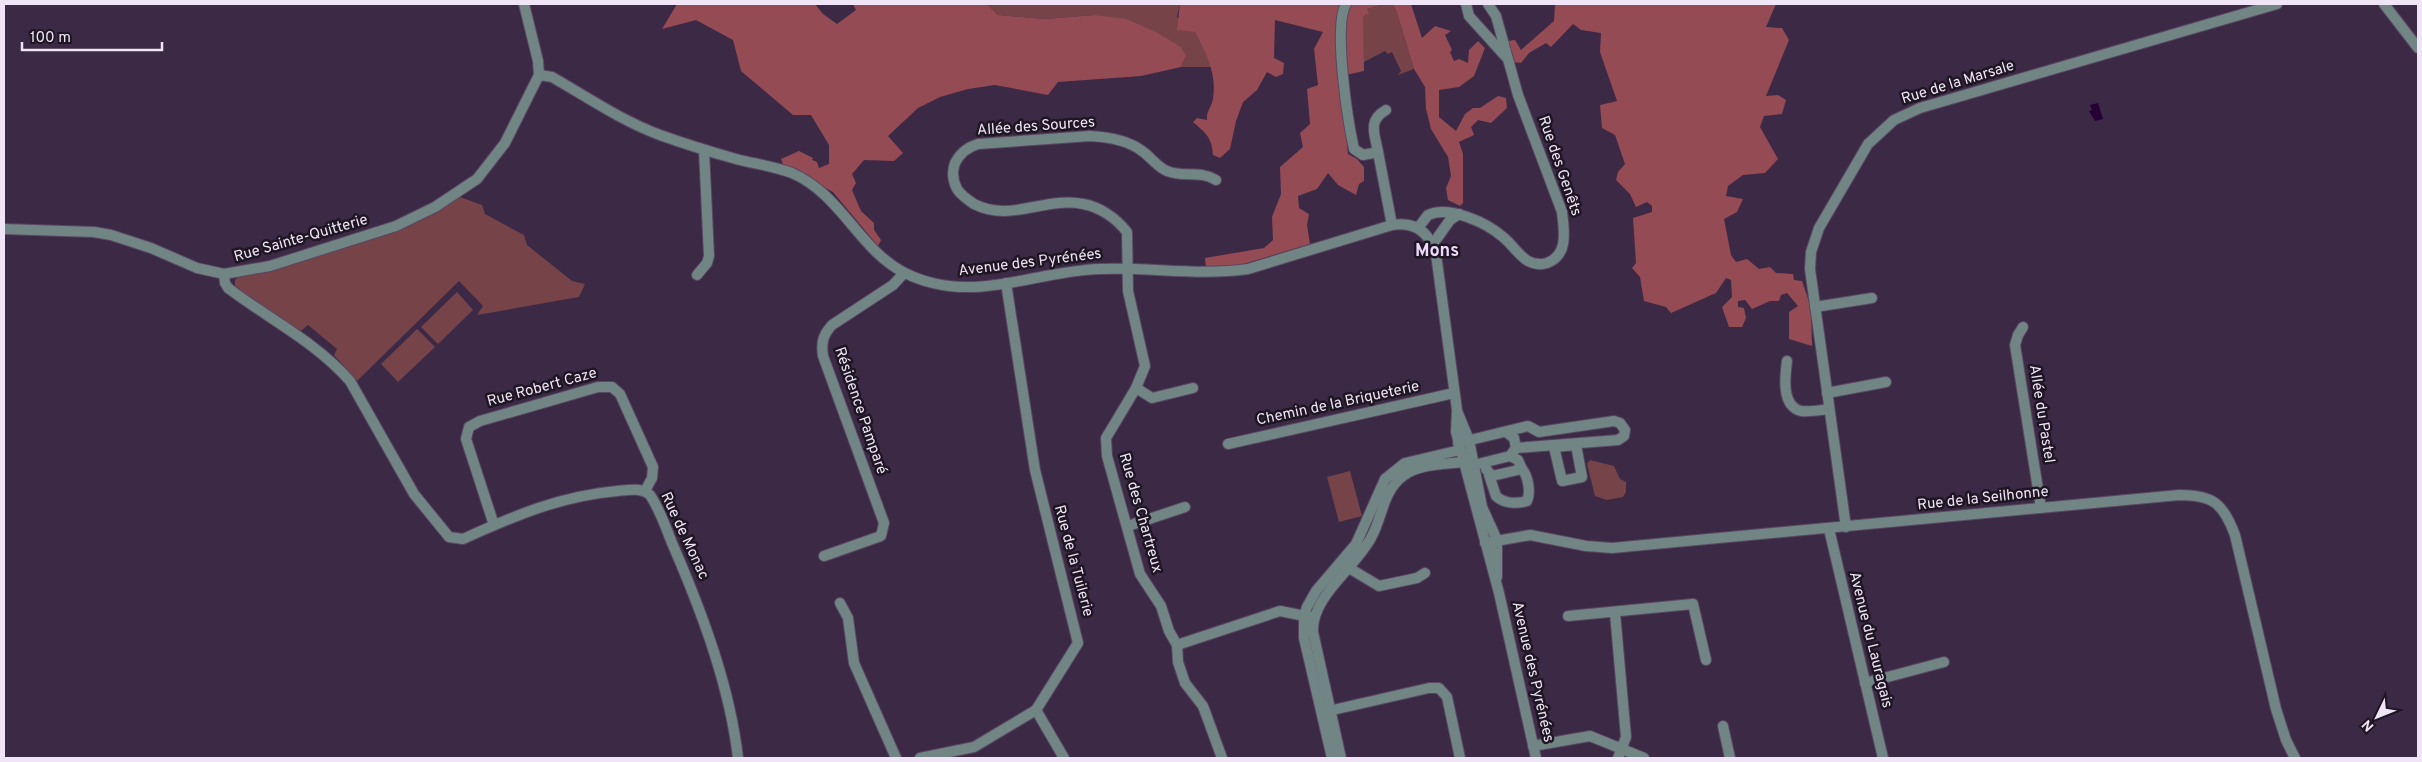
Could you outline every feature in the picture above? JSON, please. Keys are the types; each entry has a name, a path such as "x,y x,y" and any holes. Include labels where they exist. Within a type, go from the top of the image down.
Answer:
{"street":[{"path":"524,4 540,75"},
{"path":"1346,4 1342,16 1343,78 1346,113 1354,149 1363,155 1378,152"},
{"name":"Rue des Genêts","path":"1466,4 1469,16 1508,59"},
{"name":"Rue des Genêts","path":"1418,228 1424,219 1433,212 1446,211 1459,214 1502,235 1530,262 1540,264 1549,262 1562,249 1564,230 1562,212 1518,95 1496,16 1488,4"},
{"name":"Rue de la Marsale","path":"1846,527 1810,269 1812,252 1819,228 1868,144 1894,120 1920,108 2277,4"},
{"path":"2384,4 2418,48"},
{"name":"Avenue des Pyrénées","path":"540,75 552,77 643,128 704,150 790,172 813,185 834,202 879,254 904,272 924,281 958,289 1006,283 1078,270 1127,269 1199,273 1248,269 1392,225 1403,223 1418,228"},
{"name":"Rue Sainte-Quitterie","path":"4,229 86,232 111,235 151,248 197,268 224,274 270,266 371,235 415,217 450,198 477,179 497,156 540,75"},
{"path":"1386,110 1376,116 1373,123 1392,225"},
{"name":"Allée des Sources","path":"1127,269 1126,232 1108,214 1091,205 1072,202 1007,212 986,209 965,198 956,187 954,169 959,156 971,146 986,142 1102,137 1133,145 1166,170 1178,174 1205,174 1216,180"},
{"path":"697,275 707,263 709,256 704,150"},
{"path":"1418,228 1433,244 1450,220 1459,214"},
{"name":"Avenue des Pyrénées","path":"1433,244 1436,254 1457,410 1456,432 1498,593 1536,758"},
{"name":"Rue des Chartreux","path":"1127,269 1131,307 1145,366 1136,388 1109,432 1105,446 1140,574 1161,606 1169,631 1177,645 1178,662 1185,683 1203,706 1222,758"},
{"name":"Résidence Pamparé","path":"824,556 881,536 884,523 823,356 824,334 832,326 893,285 904,272"},
{"name":"Rue de Monac","path":"224,274 225,283 228,288 307,342 339,368 350,381 414,494 442,530 455,539 462,539 567,498 593,493 645,491 654,501 702,615 733,726 738,758"},
{"name":"Rue de la Tuilerie","path":"920,758 974,746 1036,710 1075,648 1078,637 1035,470 1006,283"},
{"path":"1815,307 1872,298"},
{"name":"Allée du Pastel","path":"2023,327 2015,345 2041,508"},
{"path":"1787,361 1785,385 1789,401 1800,410 1829,409"},
{"path":"1827,393 1886,382"},
{"name":"Rue Robert Caze","path":"494,525 466,439 469,427 480,421 598,387 612,387 620,394 653,467 652,478 645,491"},
{"path":"1136,388 1152,398 1193,388"},
{"name":"Chemin de la Briqueterie","path":"1228,444 1454,393"},
{"name":"Avenue des Pyrénées","path":"1457,410 1473,439 1480,464 1482,507 1497,540 1498,593"},
{"path":"1341,758 1304,638 1316,591 1345,566 1382,495 1390,473 1473,439 1528,426 1539,432 1614,421 1620,423 1625,430 1624,436 1618,440 1513,452 1480,464 1411,466"},
{"path":"1480,464 1489,475 1496,496 1505,502 1520,503 1527,501 1530,495 1525,473 1513,452 1514,438 1506,432"},
{"path":"1489,475 1498,475 1522,468"},
{"name":"Rue de la Seilhonne","path":"1485,543 1530,535 1586,546 1612,548 2190,495 2210,498 2225,512 2235,535 2276,709 2286,740 2295,758"},
{"path":"1128,526 1185,507"},
{"name":"Avenue du Lauragais","path":"1829,529 1883,758"},
{"path":"1345,566 1379,586 1417,578 1425,573"},
{"path":"840,603 848,618 854,663 896,758"},
{"path":"1568,616 1615,613 1693,604 1706,660"},
{"path":"1177,645 1273,613 1285,612 1308,617"},
{"path":"1615,613 1626,737 1620,754"},
{"path":"1865,683 1944,662"},
{"path":"1326,711 1429,688 1439,688 1447,697 1460,758"},
{"path":"1036,710 1064,758"},
{"path":"1326,711 1332,758"},
{"path":"1723,726 1730,758"},
{"path":"1533,746 1586,735 1620,754 1644,758"}],"shaded area":[{"path":"677,4 815,4 823,14 837,24 856,10 853,4 987,4 998,15 1045,19 1095,15 1126,19 1156,32 1181,47 1186,56 1181,67 1141,76 1058,82 1048,95 995,85 968,89 940,97 918,108 888,136 903,153 894,161 864,160 852,174 856,183 852,190 861,211 874,223 874,230 881,240 878,246 833,192 784,167 781,159 799,151 813,158 812,160 817,162 819,168 829,164 829,145 811,115 793,115 741,71 733,40 696,20 662,29"},
{"path":"987,4 1180,4 1177,17 1195,32 1213,67 1181,67 1186,56 1095,15 1045,19 998,15"},
{"path":"1180,4 1384,4 1367,9 1369,14 1363,16 1364,71 1346,75 1341,74 1348,154 1357,159 1364,167 1364,181 1359,184 1356,195 1338,185 1328,173 1317,189 1298,196 1299,208 1309,214 1307,225 1310,244 1240,265 1206,268 1205,258 1264,248 1273,240 1272,217 1281,194 1280,167 1303,147 1300,133 1310,124 1307,89 1318,85 1314,49 1323,32 1275,20 1274,58 1284,63 1283,74 1276,77 1267,72 1257,90 1243,102 1236,121 1230,149 1220,158 1213,155 1208,136 1193,122 1197,118 1207,120 1214,89 1210,64 1195,32 1177,30"},
{"path":"1384,4 1392,4 1396,10 1414,69 1398,75 1401,71 1392,52 1388,54 1385,51 1362,63 1363,16 1367,9"},
{"path":"1392,4 1411,4 1422,38 1435,26 1451,31 1445,35 1452,50 1450,52 1454,61 1459,59 1468,63 1469,50 1478,41 1485,48 1474,76 1459,87 1439,90 1439,117 1456,131 1465,114 1473,108 1480,108 1498,96 1506,98 1507,108 1491,123 1478,120 1471,127 1474,135 1459,142 1463,154 1463,203 1460,206 1448,200 1446,188 1451,176 1448,157 1431,129 1426,109 1425,87 1414,69 1396,10"},
{"path":"1555,4 1776,4 1766,27 1782,28 1789,40 1766,96 1778,95 1786,100 1782,114 1764,116 1760,127 1778,159 1765,173 1743,175 1728,186 1726,196 1743,199 1737,212 1724,219 1731,255 1736,262 1747,259 1759,269 1770,267 1776,273 1793,274 1794,280 1802,281 1811,307 1812,346 1789,339 1789,312 1798,306 1787,293 1781,295 1779,301 1770,301 1752,309 1745,300 1738,301 1738,307 1744,308 1746,318 1742,327 1729,327 1722,307 1732,297 1731,280 1726,278 1716,293 1671,313 1666,307 1644,301 1640,277 1632,268 1636,263 1633,218 1652,212 1652,206 1647,202 1636,207 1630,194 1616,180 1618,172 1625,164 1615,135 1602,128 1600,105 1617,101 1600,52 1601,33 1581,30 1573,24 1551,47 1546,43 1529,53 1521,63 1514,62 1507,41 1515,40 1521,50 1554,21"},
{"path":"2098,103 2103,119 2095,121 2089,111 2092,110 2090,105"},
{"path":"460,197 482,205 485,214 524,235 527,245 572,281 585,284 579,297 477,315 483,306 459,281 357,381 334,355 337,349 308,325 301,331 235,287 235,280 238,277 300,262 394,232"},
{"path":"457,292 473,310 438,344 421,327"},
{"path":"417,329 435,347 398,382 381,364"},
{"path":"1590,460 1614,466 1620,479 1626,482 1626,492 1623,497 1607,500 1595,496 1587,464"},
{"path":"1350,471 1362,516 1339,522 1327,477"}],"district":[{"name":"Mons","path":"1437,251"}]}
